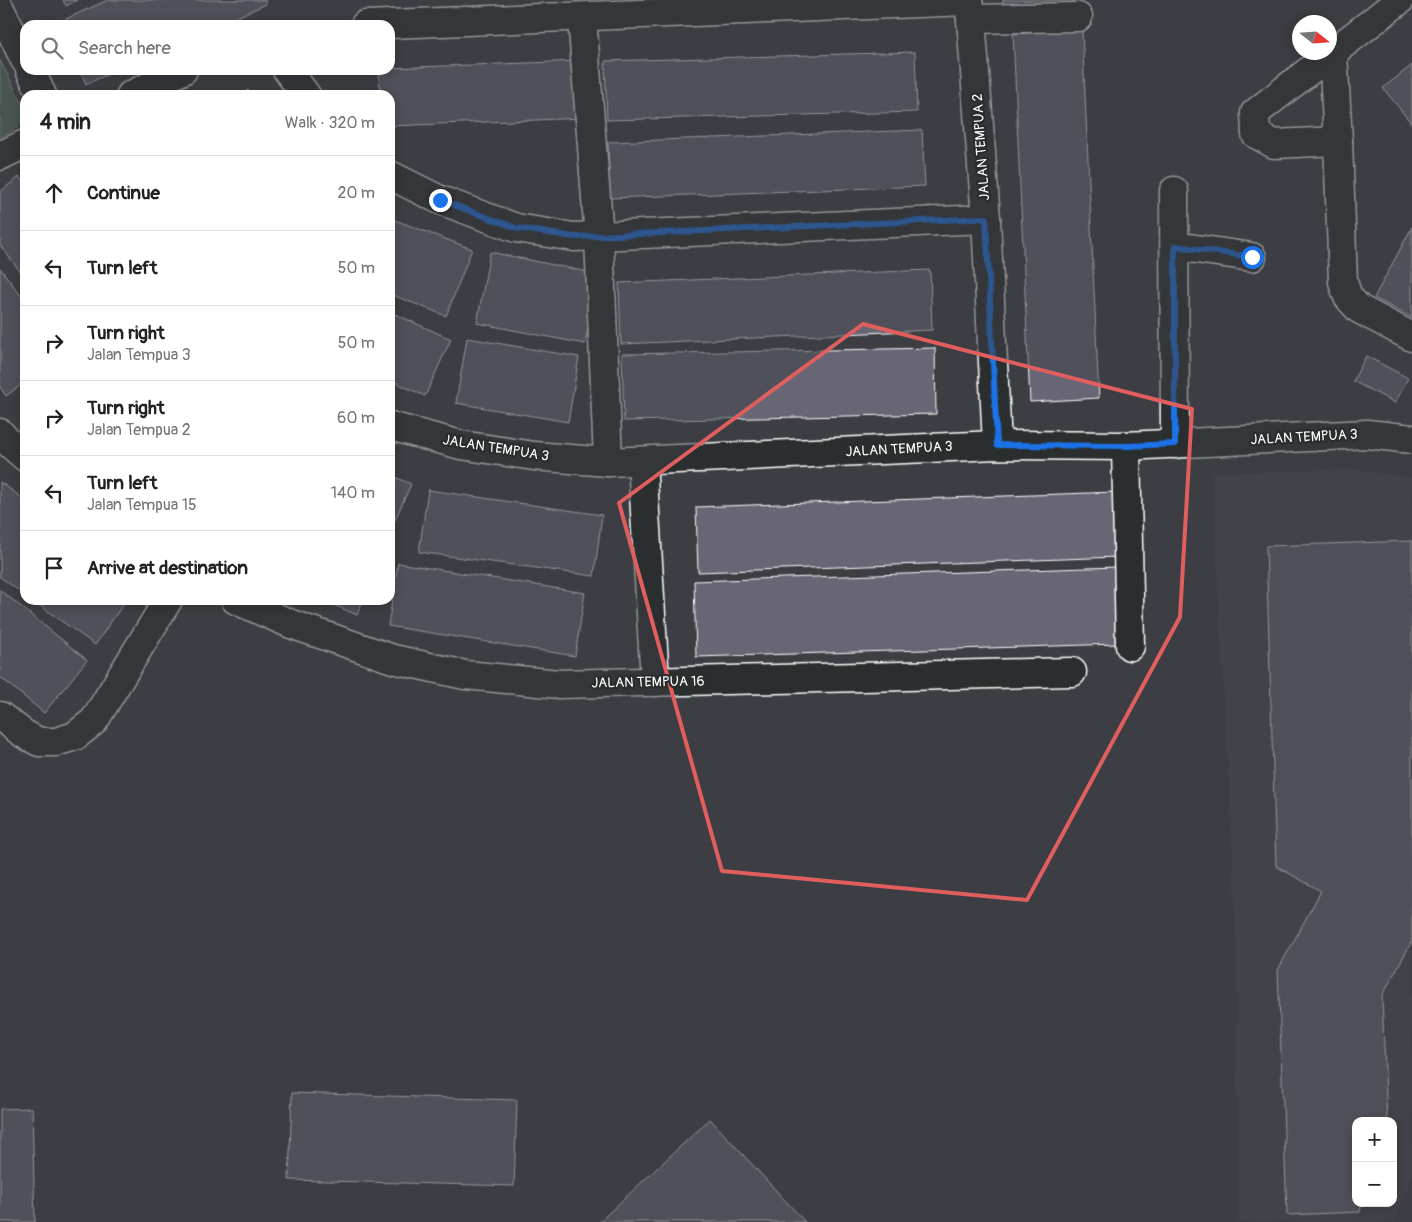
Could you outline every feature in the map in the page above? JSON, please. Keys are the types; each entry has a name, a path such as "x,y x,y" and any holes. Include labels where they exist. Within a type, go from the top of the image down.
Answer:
{"street":[{"path":"1337,49 1400,0"},
{"path":"395,21 467,10 582,17 969,7 1078,17"},
{"name":"JALAN TEMPUA 2","path":"969,7 986,218 997,445"},
{"path":"0,9 20,50"},
{"path":"582,17 599,237 608,462"},
{"path":"1323,60 1255,113 1256,134 1274,144 1338,140"},
{"path":"1333,60 1343,282 1348,297 1359,309 1412,337"},
{"path":"32,75 40,90"},
{"path":"141,90 173,75"},
{"path":"291,75 302,90"},
{"path":"0,156 20,146"},
{"path":"395,178 440,200 516,228 574,237 986,218"},
{"path":"1174,191 1175,444"},
{"path":"1175,246 1252,257"},
{"name":"JALAN TEMPUA 3","path":"395,427 461,445 534,456 608,462 997,445 1126,446 1367,434 1412,439"},
{"path":"0,433 20,453"},
{"path":"1126,446 1130,646"},
{"path":"642,461 655,682"},
{"path":"0,716 24,734 39,742 56,742 75,736 94,721 165,605"},
{"name":"JALAN TEMPUA 16","path":"247,605 291,624 393,659 466,675 559,684 1072,672"}],"highlighted area":[{"path":"863,324 1192,409 1180,617 1027,900 722,871 619,503"}],"shaded area":[{"path":"1354,469 1412,478 1412,1177 1395,1222 1238,1222 1236,920 1212,473"}],"green space":[{"path":"0,60 20,99 20,126 0,138"}],"building":[{"path":"63,0 77,0 66,6"},
{"path":"108,0 265,0 266,4 230,20 63,20"},
{"path":"1003,0 1074,0 1074,10 1003,13"},
{"path":"1082,30 1099,398 1030,402 1013,34"},
{"path":"915,52 917,112 607,120 605,61"},
{"path":"582,61 584,118 395,126 395,90 380,90 379,75 395,75 395,68"},
{"path":"1412,65 1412,124 1383,88"},
{"path":"82,75 107,75 86,84"},
{"path":"922,130 925,186 610,198 608,142"},
{"path":"19,177 20,178 20,271 0,245 0,192"},
{"path":"395,220 472,249 446,316 395,296"},
{"path":"1412,227 1412,318 1374,298"},
{"path":"490,252 598,274 585,344 477,323"},
{"path":"0,268 20,294 20,386 6,396 0,387"},
{"path":"930,270 932,330 621,344 619,283"},
{"path":"395,314 451,339 425,396 395,382"},
{"path":"467,338 579,357 568,422 456,403"},
{"path":"935,348 936,414 624,421 622,354"},
{"path":"1366,356 1408,378 1395,403 1353,381"},
{"path":"395,477 411,484 395,520"},
{"path":"0,482 20,496 20,591 0,577"},
{"path":"428,490 602,515 594,576 419,552"},
{"path":"1117,492 1119,557 698,572 696,507"},
{"path":"1412,541 1412,941 1382,996 1387,1117 1352,1117 1352,1207 1361,1207 1360,1212 1287,1215 1278,970 1321,891 1276,866 1266,546"},
{"path":"398,563 585,593 575,656 388,626 391,605 395,605 395,582"},
{"path":"1117,567 1119,644 696,657 694,581"},
{"path":"0,590 87,660 44,713 0,677"},
{"path":"39,605 123,605 95,645"},
{"path":"334,605 361,605 357,615"},
{"path":"292,1093 517,1100 514,1186 289,1180"},
{"path":"32,1108 35,1222 0,1222 0,1109"},
{"path":"710,1119 805,1222 599,1222"}],"route":[{"path":"440,200 516,228 574,237 986,218 997,445 1126,446 1175,444 1175,246 1252,257"}]}
